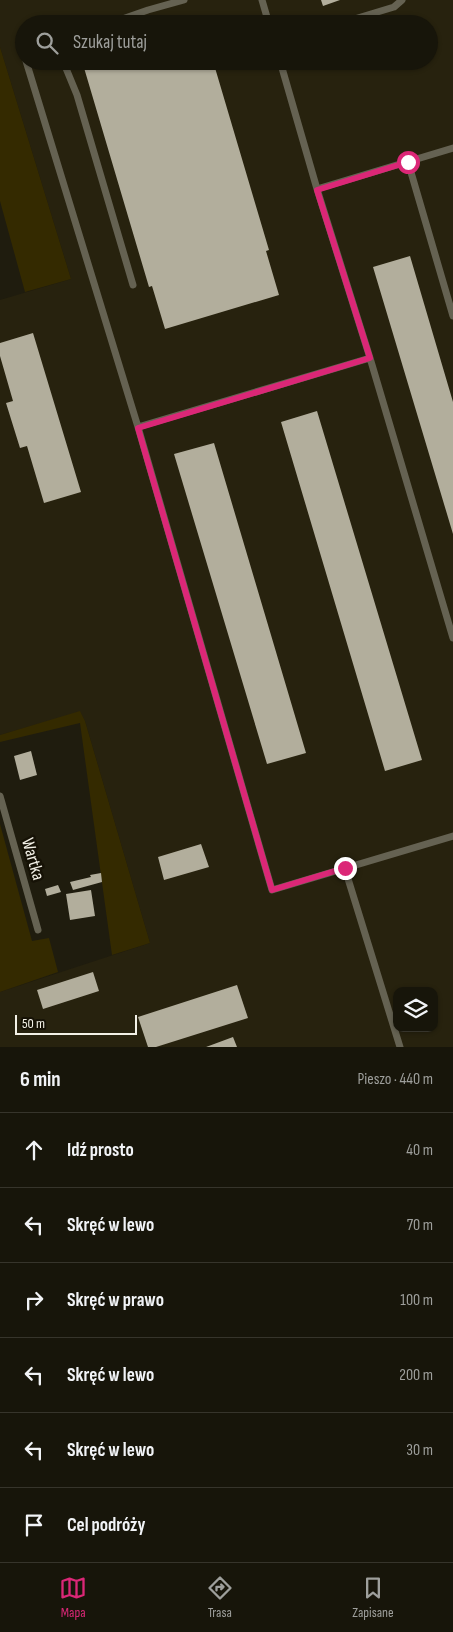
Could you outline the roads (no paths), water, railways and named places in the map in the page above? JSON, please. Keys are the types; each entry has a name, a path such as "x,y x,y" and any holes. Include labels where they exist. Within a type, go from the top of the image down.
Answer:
{"lane":[{"path":"136,15 184,0"},
{"path":"262,0 266,15"},
{"path":"368,15 394,7 402,0"},
{"path":"29,70 138,428 272,890 453,836"},
{"path":"67,70 77,95 133,284"},
{"path":"283,70 317,190 370,358 453,638"},
{"path":"317,190 453,148"},
{"path":"408,162 453,316"},
{"path":"138,428 370,358"},
{"name":"Wartka","path":"0,796 38,930"},
{"path":"345,868 400,1047"}]}
